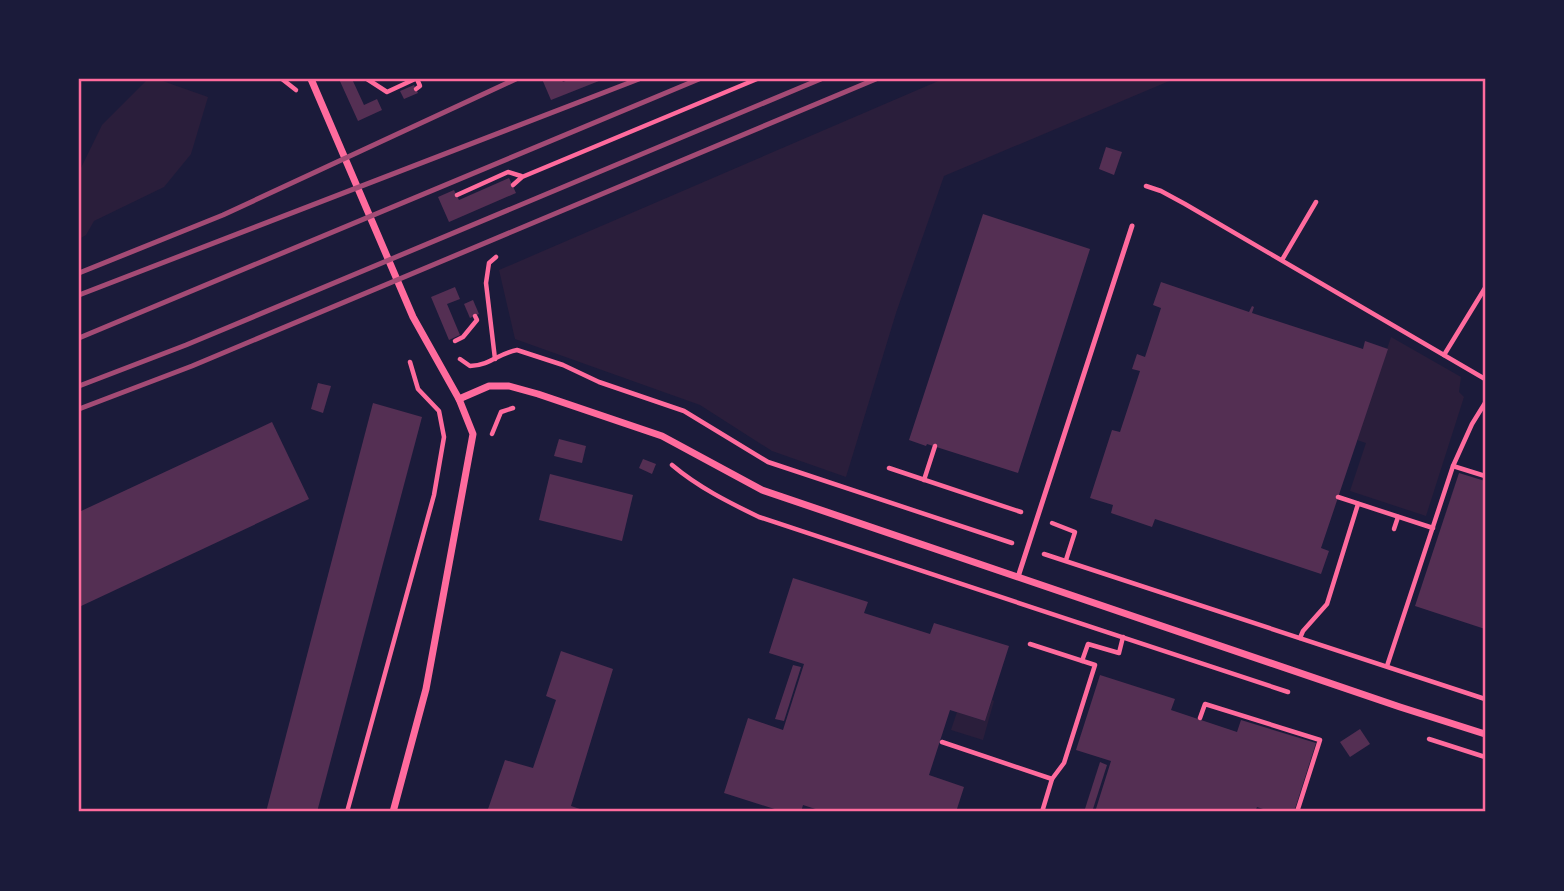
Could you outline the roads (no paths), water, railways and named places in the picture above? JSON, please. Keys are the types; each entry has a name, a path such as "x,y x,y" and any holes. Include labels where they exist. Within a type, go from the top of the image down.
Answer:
{"street":[{"path":"311,79 413,317 459,399 473,434 426,689 395,812"},
{"path":"459,399 489,386 509,386 538,394 662,436 762,490 1485,734"}],"lane":[{"path":"1018,577 1132,226"}],"railway":[{"path":"79,273 223,215 516,79"},
{"path":"79,295 639,79"},
{"path":"79,338 699,79"},
{"path":"79,386 186,345 821,79"},
{"path":"79,409 192,366 876,79"}]}
